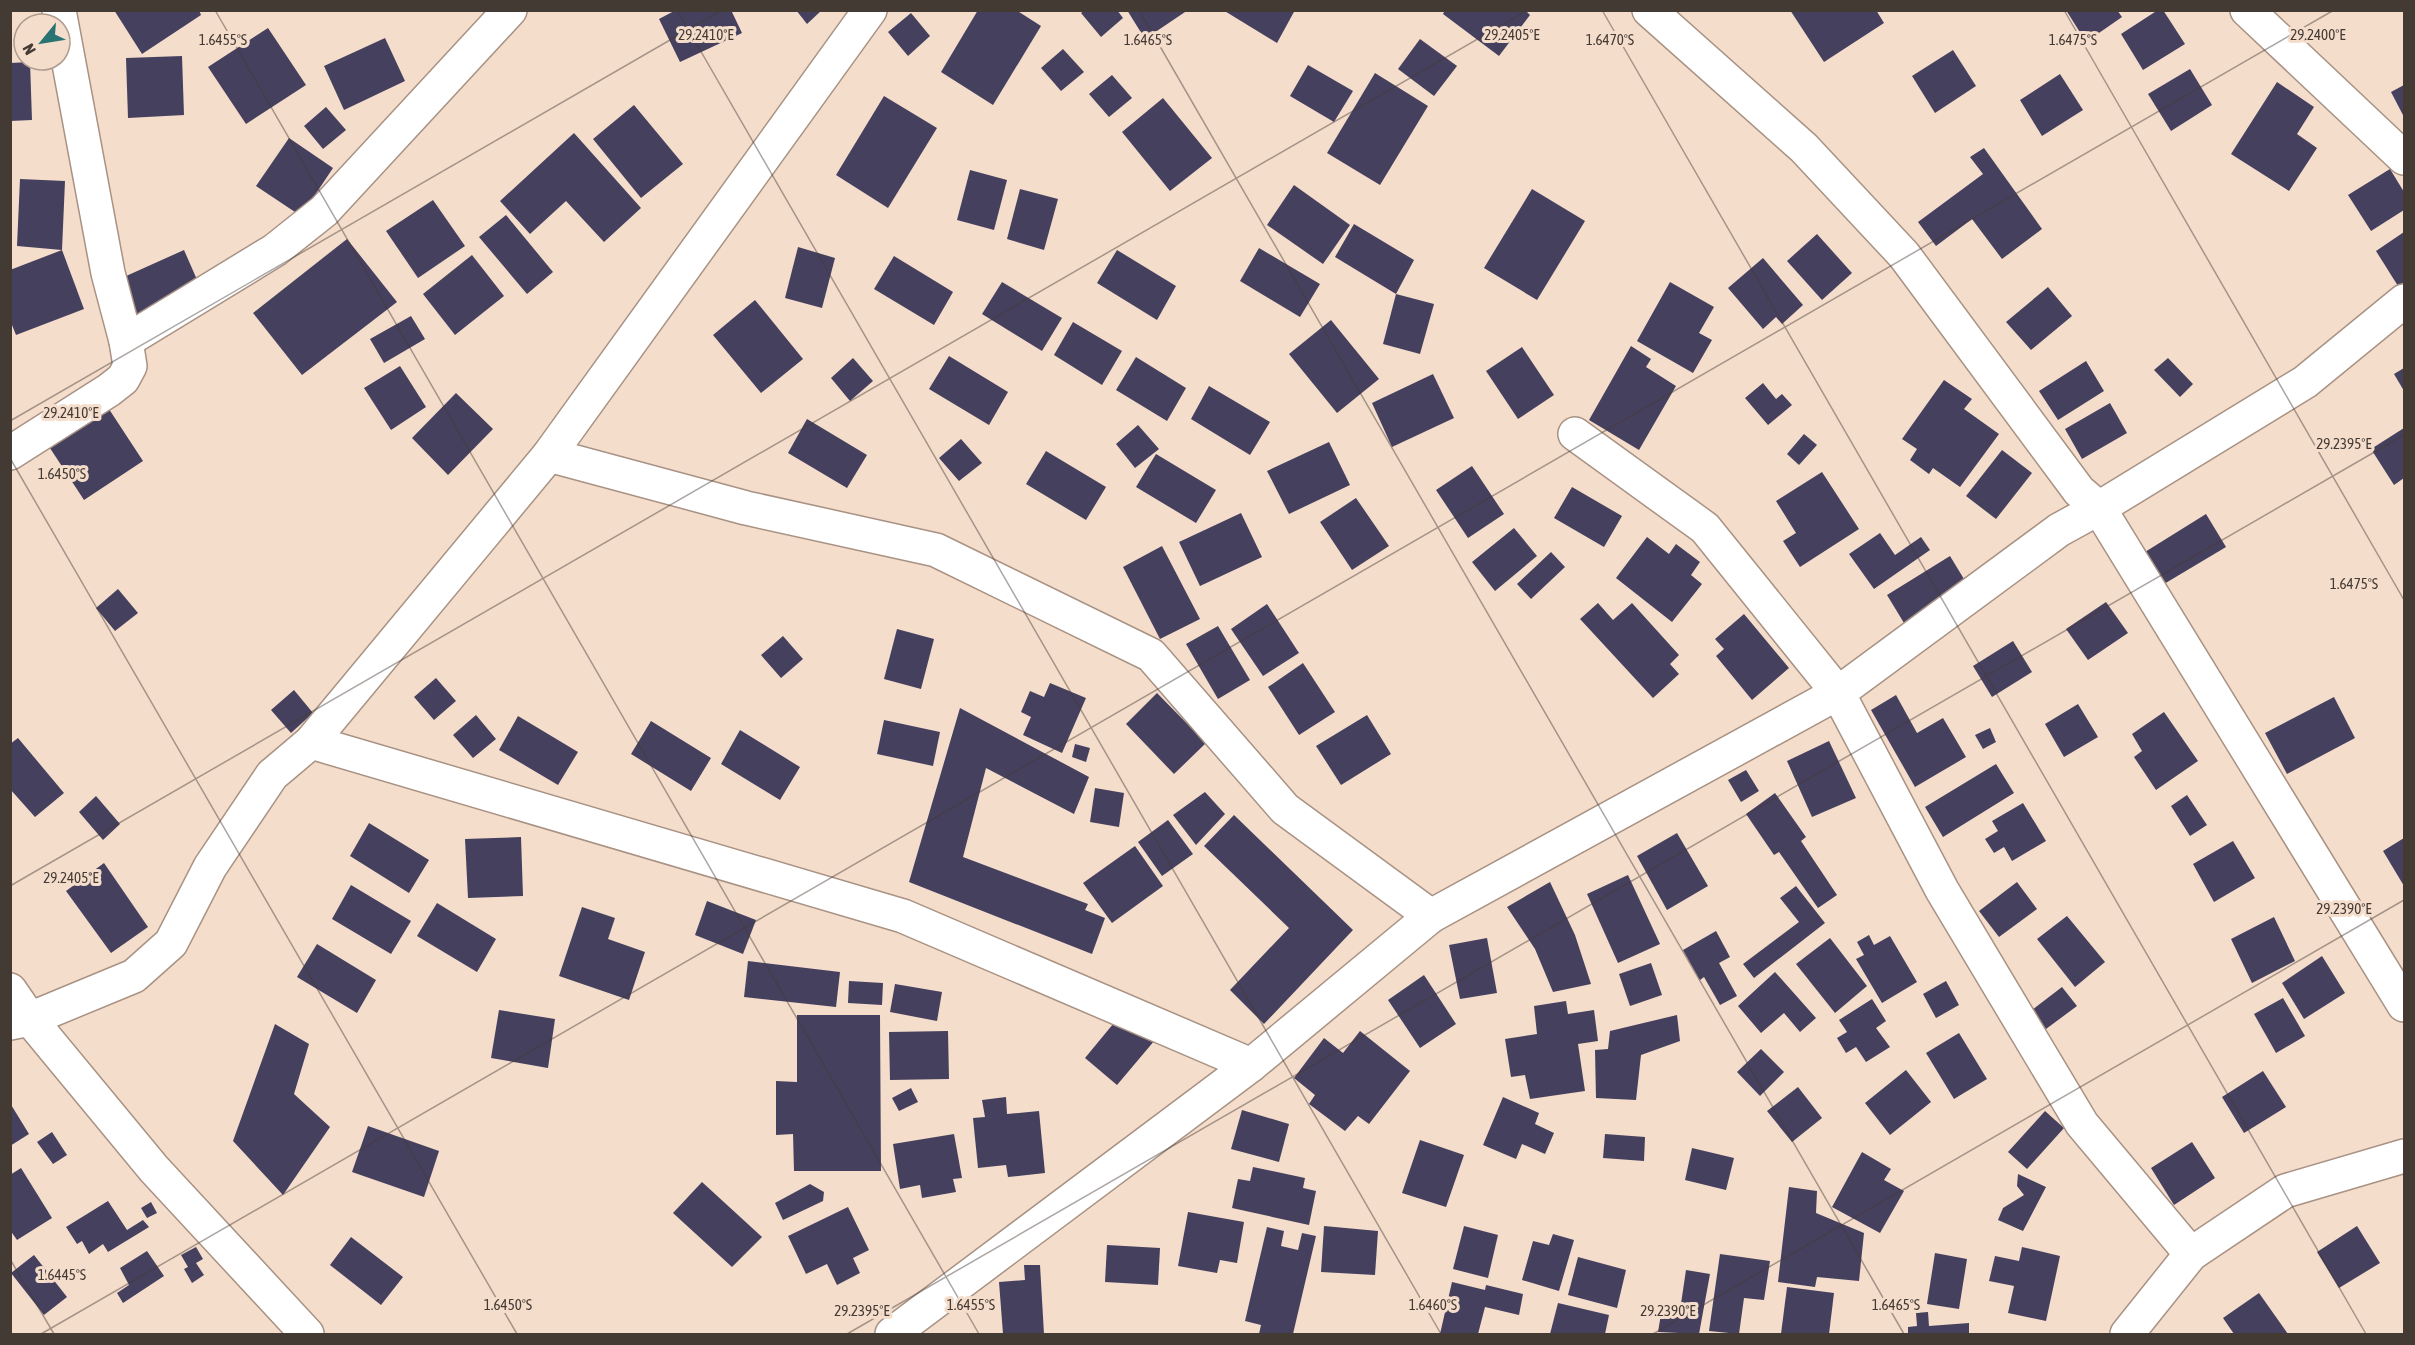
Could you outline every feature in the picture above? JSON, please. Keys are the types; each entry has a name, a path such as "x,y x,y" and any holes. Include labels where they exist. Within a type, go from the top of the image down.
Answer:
{"street":[{"path":"10,453 123,379 130,366 126,341 108,273 59,10"},
{"path":"20,1021 134,975 171,943 210,867 272,775 310,742 549,455 870,10"},
{"path":"1649,10 1803,148 1904,255 2079,491 2099,508 2404,1005"},
{"path":"2247,10 2404,158"},
{"path":"126,341 275,250 324,211 502,14"},
{"path":"892,1335 1251,1065 1431,916 1838,693 2059,530 2099,508 2305,381 2404,301"},
{"path":"1575,434 1706,528 1838,693 1942,890 2082,1124 2191,1254"},
{"path":"549,455 746,508 936,550 1151,655 1285,809 1431,916"},
{"path":"310,742 903,916 1251,1065"},
{"path":"10,990 20,1021 307,1335"},
{"path":"2127,1335 2191,1254 2284,1191 2404,1156"}],"building":[{"path":"114,10 199,10 201,15 142,54"},
{"path":"676,10 731,10 742,33 680,62 659,19"},
{"path":"796,10 822,10 807,24"},
{"path":"978,10 1016,10 1041,26 993,105 941,72"},
{"path":"1085,10 1117,10 1123,18 1101,37 1081,13"},
{"path":"1127,10 1188,10 1145,39"},
{"path":"1223,10 1295,10 1277,43"},
{"path":"1445,10 1525,10 1530,15 1499,56 1443,14"},
{"path":"1790,10 1876,10 1884,23 1824,62"},
{"path":"2066,10 2117,10 2122,17 2086,42"},
{"path":"2158,10 2163,10 2185,44 2143,70 2121,34"},
{"path":"911,13 930,36 908,56 888,32"},
{"path":"268,28 306,85 246,124 208,67"},
{"path":"385,38 405,81 344,110 324,66"},
{"path":"1420,39 1457,66 1434,96 1398,69"},
{"path":"1063,49 1084,72 1061,91 1041,68"},
{"path":"1953,50 1976,86 1935,113 1912,76"},
{"path":"182,56 184,115 128,118 126,58"},
{"path":"10,63 12,63 12,72 30,72 32,120 10,121"},
{"path":"1308,65 1353,91 1334,122 1290,96"},
{"path":"2190,69 2212,105 2171,131 2148,94"},
{"path":"1375,73 1428,106 1380,185 1327,153"},
{"path":"2060,74 2083,110 2042,136 2020,100"},
{"path":"1112,75 1132,98 1109,117 1089,94"},
{"path":"2277,82 2314,107 2297,134 2317,148 2289,191 2231,154"},
{"path":"2404,85 2404,117 2391,92"},
{"path":"884,96 937,128 888,208 836,175"},
{"path":"1163,98 1212,158 1170,191 1122,132"},
{"path":"634,105 683,164 641,198 593,139"},
{"path":"326,107 346,130 323,149 304,126"},
{"path":"574,133 641,208 604,242 566,201 530,234 500,201"},
{"path":"289,138 333,168 301,216 256,186"},
{"path":"1984,148 2042,229 2002,259 1972,219 1936,246 1918,222 1983,174 1970,157"},
{"path":"2390,169 2404,192 2404,210 2371,231 2348,195"},
{"path":"970,170 1007,180 994,230 957,220"},
{"path":"20,179 65,181 62,250 17,246"},
{"path":"1294,185 1350,225 1323,264 1267,225"},
{"path":"1020,189 1058,199 1044,250 1007,239"},
{"path":"1532,189 1585,221 1537,300 1484,268"},
{"path":"433,200 465,246 418,278 386,231"},
{"path":"506,215 553,272 527,294 479,237"},
{"path":"1354,224 1414,260 1396,294 1335,257"},
{"path":"2404,232 2404,282 2398,286 2376,251"},
{"path":"1817,234 1852,273 1822,300 1787,261"},
{"path":"347,239 397,302 302,375 253,313"},
{"path":"798,247 835,258 822,308 785,298"},
{"path":"1259,248 1320,284 1300,317 1240,281"},
{"path":"62,250 84,309 16,335 10,320 10,270"},
{"path":"184,250 202,291 133,321 115,281"},
{"path":"1117,250 1176,286 1157,320 1097,283"},
{"path":"472,255 504,296 455,335 423,294"},
{"path":"894,256 953,292 934,325 874,289"},
{"path":"1763,258 1803,305 1782,324 1776,317 1763,329 1728,288"},
{"path":"1002,282 1062,318 1042,351 982,314"},
{"path":"1670,282 1714,307 1699,333 1712,340 1693,373 1637,341"},
{"path":"2048,287 2072,316 2031,350 2006,322"},
{"path":"1396,294 1434,304 1420,354 1383,344"},
{"path":"755,300 803,359 761,393 713,335"},
{"path":"411,316 425,339 384,363 370,339"},
{"path":"1331,320 1379,379 1337,413 1289,354"},
{"path":"1073,322 1122,351 1102,385 1054,355"},
{"path":"1631,346 1651,359 1646,367 1676,386 1639,450 1589,420"},
{"path":"1522,347 1554,395 1518,419 1486,371"},
{"path":"949,356 1008,392 989,425 929,389"},
{"path":"1136,357 1186,388 1167,421 1116,390"},
{"path":"853,358 873,381 850,401 831,378"},
{"path":"2168,358 2193,384 2180,397 2154,370"},
{"path":"2086,361 2104,391 2058,420 2039,391"},
{"path":"400,366 426,407 391,430 364,388"},
{"path":"2404,368 2404,391 2394,374"},
{"path":"1433,374 1454,418 1392,447 1372,403"},
{"path":"1944,380 1972,399 1964,409 1999,434 1960,487 1933,468 1929,474 1910,460 1917,449 1902,439"},
{"path":"1763,383 1776,399 1782,394 1792,405 1768,425 1745,398"},
{"path":"1209,386 1270,422 1250,455 1191,419"},
{"path":"456,393 493,429 448,475 412,438"},
{"path":"105,403 143,461 84,500 46,442"},
{"path":"2110,403 2127,433 2082,459 2065,429"},
{"path":"807,419 867,455 847,488 788,453"},
{"path":"1138,425 1159,449 1135,468 1116,444"},
{"path":"2404,428 2404,478 2394,485 2371,449"},
{"path":"1804,434 1817,445 1799,465 1787,454"},
{"path":"961,439 982,463 959,481 939,458"},
{"path":"1329,442 1350,485 1289,514 1267,471"},
{"path":"2002,450 2032,473 1996,519 1966,496"},
{"path":"1046,451 1106,487 1086,520 1026,484"},
{"path":"1156,454 1216,490 1196,523 1136,487"},
{"path":"1472,466 1504,514 1468,538 1436,490"},
{"path":"1822,472 1859,529 1800,567 1783,541 1796,533 1776,501"},
{"path":"1572,487 1622,516 1604,547 1554,518"},
{"path":"1356,498 1389,546 1352,570 1320,522"},
{"path":"1241,513 1262,557 1200,586 1179,542"},
{"path":"2206,514 2226,547 2164,584 2145,552"},
{"path":"1514,528 1537,556 1495,591 1472,562"},
{"path":"1880,533 1895,555 1921,537 1930,550 1874,589 1849,554"},
{"path":"1647,537 1669,554 1676,544 1700,562 1691,575 1702,584 1672,622 1616,578"},
{"path":"1162,546 1200,619 1160,639 1123,567"},
{"path":"1551,552 1565,567 1531,599 1517,584"},
{"path":"1950,556 1967,584 1904,623 1887,595"},
{"path":"118,589 138,613 115,631 96,608"},
{"path":"2106,602 2128,633 2088,660 2066,629"},
{"path":"1598,603 1613,620 1632,603 1679,655 1670,664 1679,674 1653,698 1580,619"},
{"path":"1267,604 1299,653 1263,676 1231,629"},
{"path":"1744,614 1789,668 1752,700 1716,656 1724,649 1715,639"},
{"path":"1218,626 1250,680 1218,699 1186,644"},
{"path":"897,629 934,639 921,689 884,679"},
{"path":"783,636 803,659 781,678 761,655"},
{"path":"2013,641 2032,672 1992,697 1973,666"},
{"path":"1303,663 1335,712 1299,735 1268,687"},
{"path":"436,678 456,701 434,720 414,697"},
{"path":"1050,683 1086,698 1062,753 1023,735 1031,717 1021,712 1030,691 1044,697"},
{"path":"294,690 313,713 291,733 271,710"},
{"path":"1157,693 1206,743 1174,774 1126,724"},
{"path":"1896,695 1917,733 1943,718 1966,757 1915,787 1871,710"},
{"path":"2334,697 2355,738 2287,774 2265,733"},
{"path":"2078,704 2098,737 2064,757 2045,724"},
{"path":"960,708 1089,777 1074,814 986,768 963,857 1088,904 1085,910 1105,918 1092,954 909,882"},
{"path":"2164,712 2198,761 2156,790 2134,757 2142,751 2132,734"},
{"path":"476,715 496,739 473,758 453,735"},
{"path":"1367,715 1391,754 1341,785 1316,746"},
{"path":"518,716 578,752 558,785 499,750"},
{"path":"884,720 940,732 933,766 877,754"},
{"path":"651,721 711,758 691,791 631,754"},
{"path":"1990,728 1996,742 1983,749 1975,735"},
{"path":"740,730 800,767 780,800 721,764"},
{"path":"18,738 64,793 35,817 10,789 10,744"},
{"path":"1829,741 1856,798 1812,817 1787,761"},
{"path":"1075,744 1090,748 1086,762 1072,757"},
{"path":"1996,764 2014,793 1943,837 1925,807"},
{"path":"1746,770 1759,791 1741,802 1728,780"},
{"path":"1095,788 1124,793 1119,827 1090,822"},
{"path":"1205,792 1225,814 1196,845 1173,815"},
{"path":"1775,793 1806,837 1801,841 1837,895 1818,908 1779,852 1774,855 1746,814"},
{"path":"2187,795 2207,825 2190,836 2171,806"},
{"path":"96,796 120,824 103,840 79,812"},
{"path":"2023,803 2046,841 2012,861 2004,847 1994,853 1985,839 1998,831 1992,821"},
{"path":"1234,815 1353,930 1264,1024 1230,990 1289,928 1204,846"},
{"path":"1168,820 1193,854 1162,876 1138,842"},
{"path":"369,823 429,860 409,893 350,856"},
{"path":"1677,833 1708,886 1667,910 1637,856"},
{"path":"521,837 523,896 468,898 465,839"},
{"path":"2404,838 2404,886 2383,851"},
{"path":"2233,841 2255,878 2214,902 2193,864"},
{"path":"1135,846 1163,886 1112,923 1083,883"},
{"path":"104,863 148,927 111,953 66,891"},
{"path":"1628,875 1660,944 1618,963 1587,894"},
{"path":"1550,882 1575,935 1591,984 1553,992 1535,949 1507,907"},
{"path":"2017,882 2037,909 1999,937 1979,911"},
{"path":"351,885 411,921 391,954 332,919"},
{"path":"1796,886 1825,923 1754,978 1743,964 1799,922 1780,898"},
{"path":"707,901 756,920 743,954 695,935"},
{"path":"437,903 496,939 477,972 417,936"},
{"path":"582,907 615,918 608,939 645,952 629,1000 559,976"},
{"path":"2067,916 2105,962 2075,987 2037,939"},
{"path":"2274,917 2295,961 2252,983 2231,939"},
{"path":"1716,931 1730,957 1719,963 1737,996 1720,1005 1704,977 1700,980 1683,950"},
{"path":"1869,935 1874,945 1890,936 1917,982 1882,1003 1856,959 1864,955 1857,942"},
{"path":"1487,938 1497,993 1460,999 1449,945"},
{"path":"1830,938 1867,986 1835,1013 1796,964"},
{"path":"317,944 376,980 357,1013 297,977"},
{"path":"2322,956 2345,993 2304,1019 2282,983"},
{"path":"748,961 840,972 836,1007 744,997"},
{"path":"1651,963 1662,995 1630,1006 1619,974"},
{"path":"1775,972 1816,1018 1800,1032 1784,1013 1761,1033 1738,1006"},
{"path":"1424,975 1456,1024 1420,1048 1388,1000"},
{"path":"849,981 883,983 882,1005 848,1003"},
{"path":"1946,981 1959,1005 1936,1018 1923,994"},
{"path":"895,984 942,992 937,1021 890,1012"},
{"path":"2062,987 2077,1006 2046,1029 2032,1010"},
{"path":"2283,998 2305,1036 2276,1053 2254,1014"},
{"path":"1872,999 1886,1021 1876,1028 1890,1047 1866,1062 1856,1047 1846,1053 1837,1038 1847,1032 1839,1020"},
{"path":"1566,1001 1568,1014 1594,1010 1598,1041 1578,1044 1585,1091 1530,1099 1525,1075 1511,1077 1505,1039 1537,1034 1534,1006"},
{"path":"499,1010 555,1019 548,1068 491,1058"},
{"path":"1123,1012 1155,1040 1117,1085 1085,1058"},
{"path":"797,1015 880,1015 881,1171 794,1171 793,1134 776,1135 776,1081 797,1082"},
{"path":"1677,1015 1680,1041 1641,1055 1636,1100 1596,1098 1595,1050 1608,1049 1610,1031"},
{"path":"275,1024 309,1044 294,1094 330,1127 283,1195 233,1141"},
{"path":"948,1031 949,1079 890,1080 889,1032"},
{"path":"1360,1031 1410,1071 1369,1124 1358,1116 1345,1131 1309,1104 1315,1095 1294,1078 1324,1038 1343,1053"},
{"path":"1959,1033 1987,1079 1954,1099 1926,1053"},
{"path":"1761,1049 1784,1072 1760,1096 1737,1072"},
{"path":"1906,1070 1931,1102 1890,1135 1865,1103"},
{"path":"2263,1071 2286,1107 2244,1133 2222,1097"},
{"path":"1798,1087 1822,1118 1792,1142 1767,1111"},
{"path":"911,1088 918,1102 899,1111 892,1098"},
{"path":"1006,1097 1007,1114 1039,1111 1045,1173 1008,1177 1006,1165 978,1168 973,1118 985,1117 982,1100"},
{"path":"1503,1097 1539,1113 1535,1124 1554,1133 1545,1154 1522,1144 1516,1159 1483,1145"},
{"path":"10,1103 29,1134 10,1146"},
{"path":"1242,1110 1289,1124 1279,1162 1231,1149"},
{"path":"2045,1111 2064,1128 2027,1169 2008,1152"},
{"path":"368,1126 439,1151 424,1197 352,1172"},
{"path":"52,1132 67,1155 53,1164 37,1142"},
{"path":"954,1134 962,1178 953,1179 956,1192 922,1198 920,1185 900,1189 893,1144"},
{"path":"1605,1134 1645,1137 1644,1161 1603,1158"},
{"path":"1420,1140 1464,1155 1446,1207 1402,1193"},
{"path":"2192,1142 2215,1178 2174,1205 2151,1168"},
{"path":"1692,1148 1734,1158 1726,1190 1685,1180"},
{"path":"1862,1152 1891,1169 1884,1180 1904,1191 1880,1233 1832,1207"},
{"path":"1253,1167 1305,1178 1303,1188 1316,1191 1309,1225 1232,1208 1238,1179 1250,1181"},
{"path":"21,1168 52,1218 17,1240 10,1230 10,1175"},
{"path":"2018,1174 2046,1187 2023,1231 1998,1220 2003,1208 2024,1195 2017,1186"},
{"path":"702,1182 762,1237 732,1267 673,1213"},
{"path":"810,1184 824,1192 823,1201 783,1220 775,1203"},
{"path":"1789,1187 1817,1191 1816,1213 1864,1233 1859,1281 1817,1277 1815,1287 1778,1282"},
{"path":"108,1201 127,1230 143,1220 149,1227 108,1252 103,1244 89,1254 82,1241 77,1244 66,1227"},
{"path":"151,1202 157,1213 147,1218 141,1208"},
{"path":"848,1207 869,1250 853,1258 860,1273 837,1285 827,1264 806,1274 788,1236"},
{"path":"1188,1212 1244,1222 1237,1263 1220,1260 1217,1273 1178,1266"},
{"path":"1324,1226 1378,1231 1375,1275 1321,1272"},
{"path":"1464,1226 1498,1235 1488,1278 1453,1269"},
{"path":"2357,1226 2380,1263 2339,1288 2317,1252"},
{"path":"1267,1227 1284,1231 1281,1246 1298,1250 1302,1233 1316,1236 1293,1334 1259,1334 1261,1325 1245,1321"},
{"path":"1553,1234 1574,1240 1559,1291 1522,1280 1533,1241 1549,1245"},
{"path":"351,1237 403,1277 381,1305 330,1265"},
{"path":"1107,1245 1160,1248 1158,1285 1105,1282"},
{"path":"196,1247 203,1259 196,1263 204,1275 192,1283 184,1269 188,1267 181,1255"},
{"path":"2022,1247 2060,1256 2046,1321 2008,1313 2014,1286 1989,1281 1995,1256 2019,1261"},
{"path":"147,1251 164,1276 123,1303 117,1293 129,1285 120,1268"},
{"path":"1935,1253 1967,1259 1959,1309 1927,1304"},
{"path":"1720,1254 1770,1261 1764,1300 1744,1298 1739,1334 1709,1331"},
{"path":"34,1255 67,1297 44,1315 11,1273"},
{"path":"1578,1257 1626,1270 1617,1308 1568,1295"},
{"path":"1024,1265 1040,1265 1044,1334 1003,1334 999,1282 1025,1280"},
{"path":"1686,1270 1710,1274 1699,1334 1658,1332 1661,1314 1679,1317"},
{"path":"1452,1282 1485,1290 1486,1285 1523,1294 1519,1315 1485,1307 1478,1334 1440,1334"},
{"path":"1787,1287 1834,1293 1829,1334 1781,1334"},
{"path":"2259,1293 2288,1334 2234,1334 2223,1318"},
{"path":"1558,1303 1609,1315 1605,1334 1550,1334"},
{"path":"1928,1312 1929,1326 1969,1323 1969,1334 1908,1334 1908,1327 1917,1326 1916,1313"}]}
